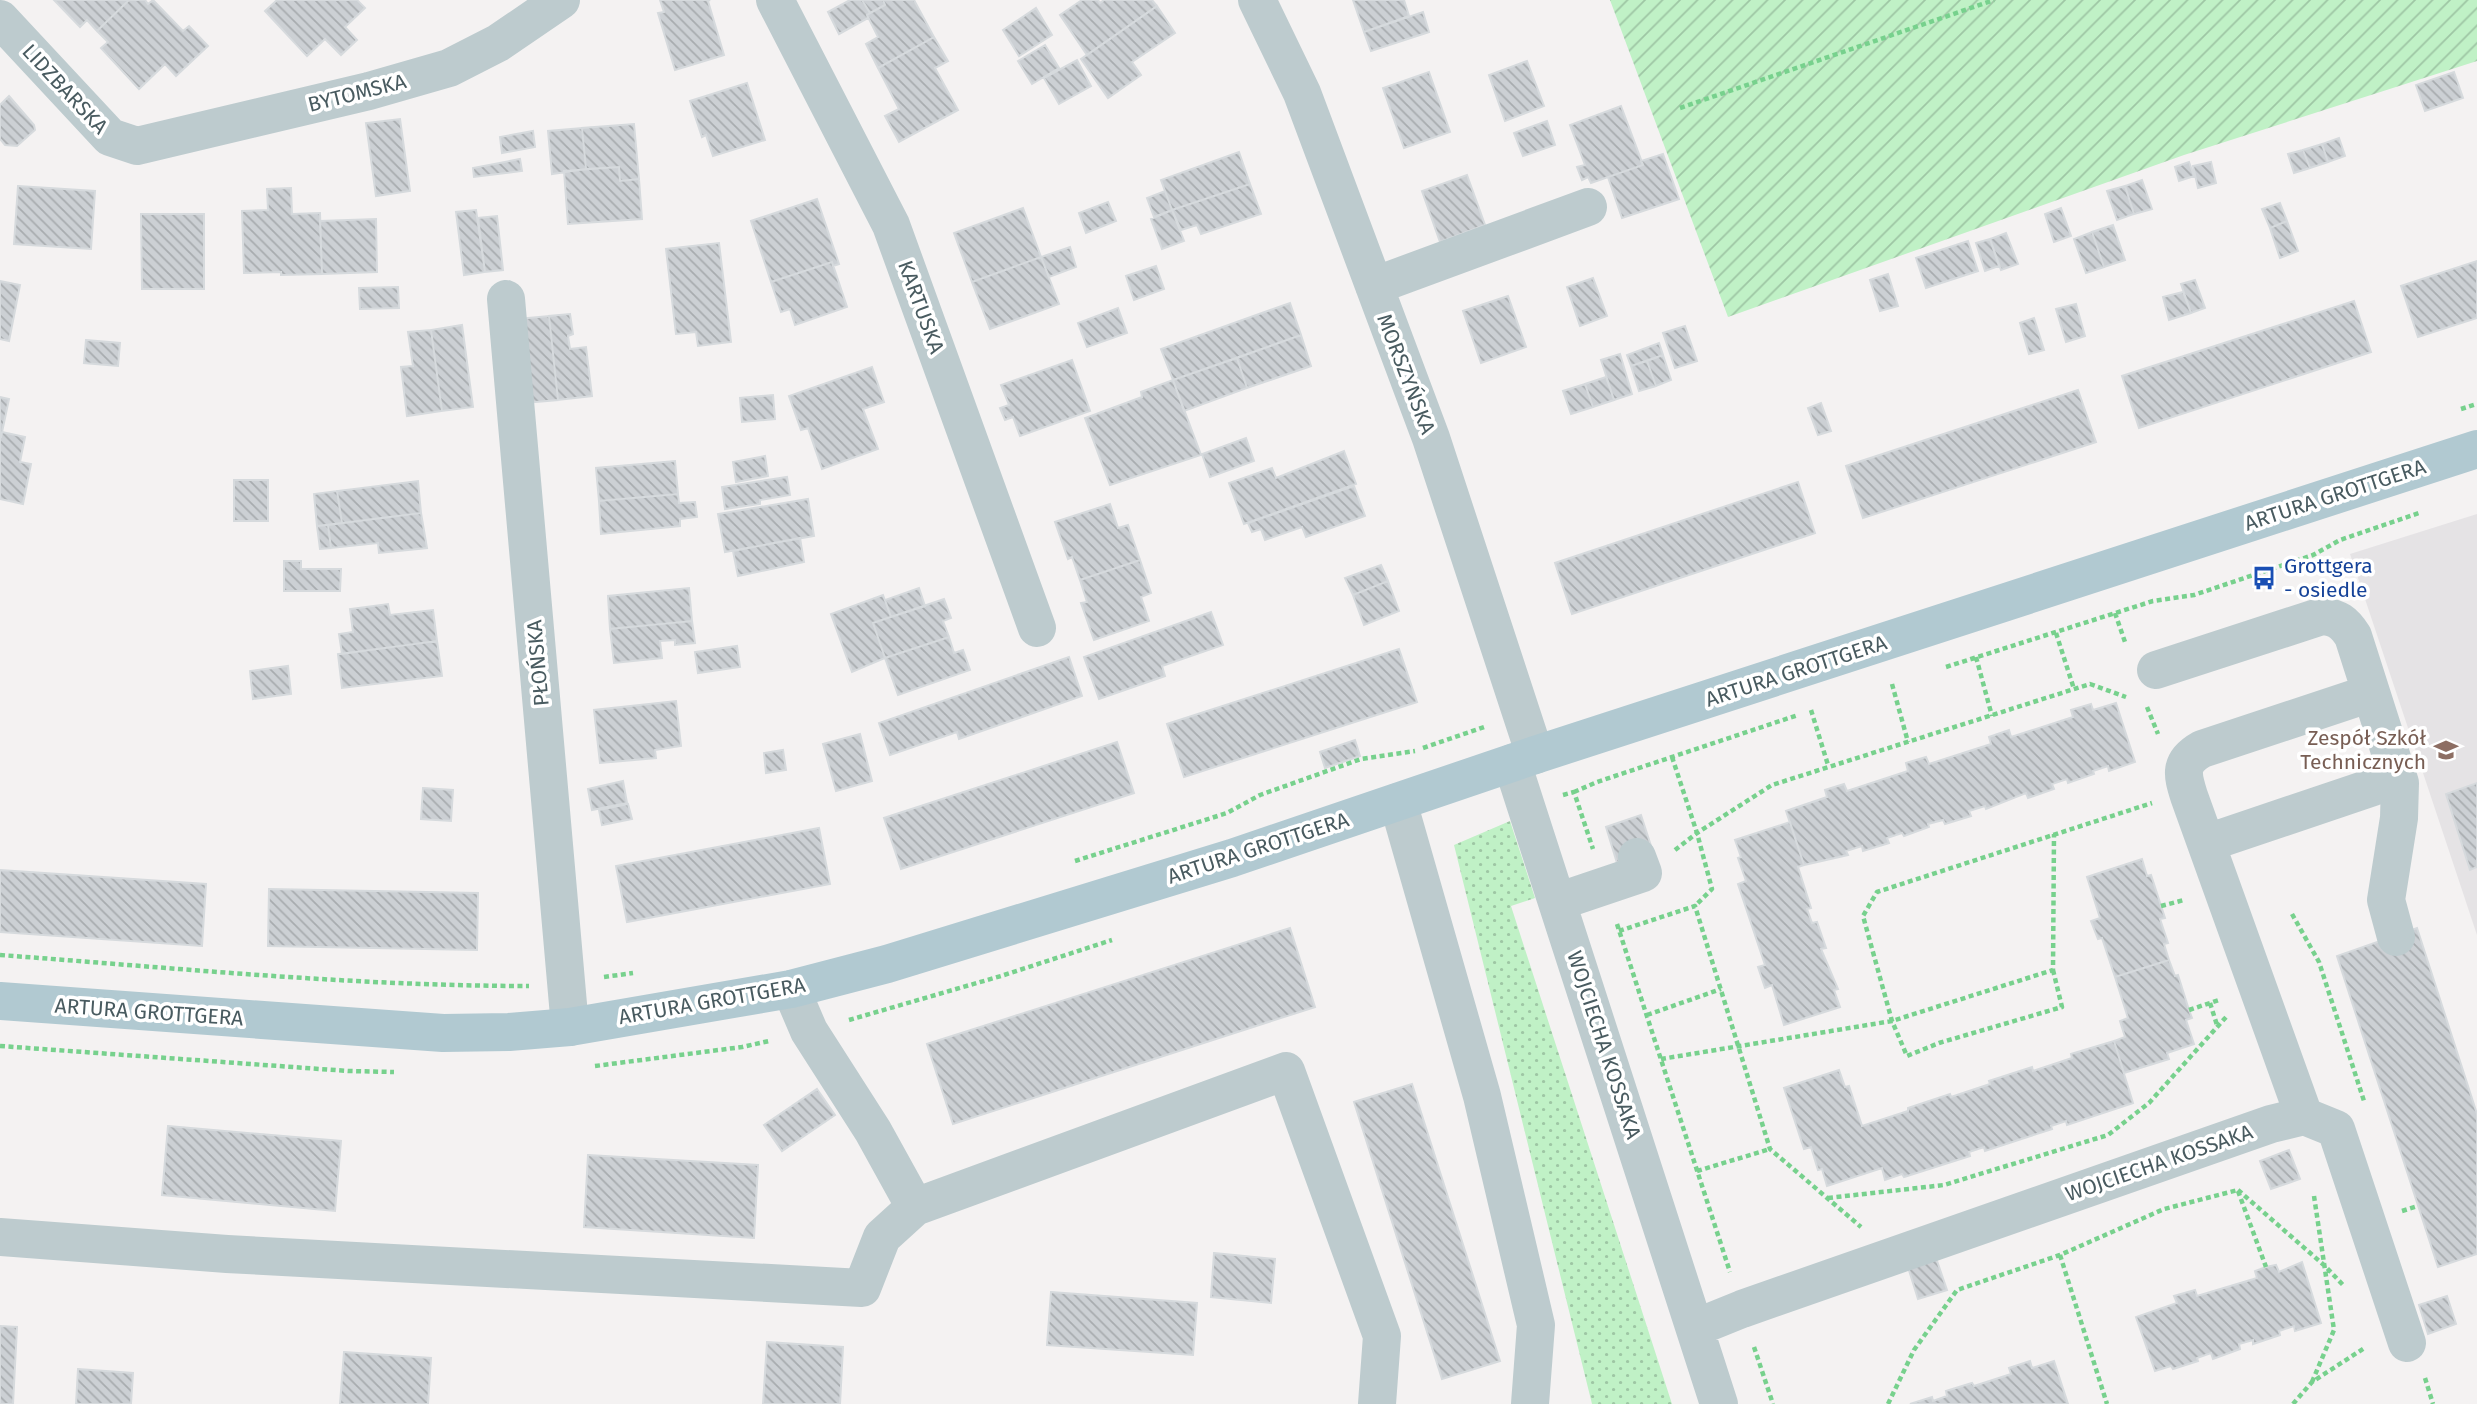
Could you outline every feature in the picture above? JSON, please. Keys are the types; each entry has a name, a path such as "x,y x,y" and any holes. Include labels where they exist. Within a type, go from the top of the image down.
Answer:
{"main road":[{"name":"ARTURA GROTTGERA","path":"0,1001 394,1031 509,1032 570,1027 791,989 971,939 1232,858 1524,759 2477,449"}],"street":[{"name":"BYTOMSKA","path":"137,145 369,92 449,68 498,43 561,0"},
{"name":"KARTUSKA","path":"775,0 891,225 1037,628"},
{"name":"MORSZYŃSKA","path":"1257,0 1301,93 1435,451 1521,715 1524,759"},
{"name":"LIDZBARSKA","path":"0,19 110,137 137,145"},
{"path":"1374,286 1588,207"},
{"name":"PŁOŃSKA","path":"506,299 570,1027"},
{"path":"2146,685 2322,616 2336,617 2346,624 2353,636 2400,783 2399,818 2386,900 2396,937"},
{"path":"2371,694 2202,749 2192,755 2185,765 2184,779 2173,799 2207,843 2304,1116 2336,1129 2389,1343"},
{"name":"WOJCIECHA KOSSAKA","path":"1524,759 1526,806 1720,1404"},
{"path":"2207,843 2373,787"},
{"path":"1398,802 1482,1096 1536,1325 1530,1404"},
{"path":"1557,902 1643,873 1651,857"},
{"path":"791,989 809,1031 873,1131 915,1207"},
{"path":"0,1237 227,1254 862,1288 882,1237 915,1207 1286,1071 1382,1336 1377,1404"},
{"name":"WOJCIECHA KOSSAKA","path":"1695,1328 1742,1309 2270,1124 2304,1116"}],"path":[{"path":"1679,108 1994,0"},
{"path":"1940,669 2153,601 2194,595 2256,575 2313,555 2340,540 2428,510"},
{"path":"2056,634 2074,689"},
{"path":"1976,657 1992,716"},
{"path":"1882,687 1904,680"},
{"path":"1892,684 1908,742"},
{"path":"1651,857 1772,785 1828,765 2090,684 2146,685"},
{"path":"1526,806 1823,706"},
{"path":"1811,710 1828,765"},
{"path":"1069,863 1227,813 1260,795 1361,759 1413,751 1521,715"},
{"path":"1619,931 1695,906 1712,889 1697,832 1672,757"},
{"path":"1574,792 1773,1404"},
{"path":"2054,834 2053,970 2062,1007 1939,1043 1907,1056 1892,1021 1863,916 1877,892 2054,834 2173,799"},
{"path":"1695,906 1770,1149 1882,1245 1890,1258"},
{"path":"2292,914 2319,962 2367,1109"},
{"path":"582,1067 742,1047 809,1031 1001,976 1118,938"},
{"path":"0,955 446,986 550,986 636,972"},
{"path":"1661,1059 1892,1021 2053,970"},
{"path":"1647,1015 1721,989"},
{"path":"2189,1010 2221,999"},
{"path":"2210,1003 2217,1026"},
{"path":"1828,1198 1944,1185 2108,1135 2149,1103 2233,1009"},
{"path":"0,1046 348,1071 400,1072"},
{"path":"1697,1171 1770,1149"},
{"path":"2238,1190 2325,1266 2351,1293"},
{"path":"1888,1404 1914,1350 1957,1290 2060,1255 2164,1209 2238,1190"},
{"path":"2238,1190 2266,1267"},
{"path":"2293,1404 2312,1382 2334,1330 2313,1190"},
{"path":"2395,1200 2399,1212 2418,1206"},
{"path":"2060,1255 2107,1404"},
{"path":"2312,1382 2389,1343"},
{"path":"2424,1376 2433,1404"}],"shaded area":[{"name":"Zespół Szkół Technicznych","path":"2477,514 2477,935 2350,554"}],"green space":[{"path":"1610,0 2477,0 2477,61 2184,155 1728,317"},
{"path":"1510,821 1535,898 1511,906 1672,1404 1592,1404 1454,845"}],"building":[{"path":"54,0 129,0 97,31 87,20 80,27"},
{"path":"129,0 145,0 148,4 153,0 183,31 189,26 208,46 176,76 165,64 139,89 101,48 108,42 97,31"},
{"path":"277,0 357,0 365,8 345,27 357,40 341,55 325,39 307,56 265,11"},
{"path":"660,0 710,0 708,1 724,55 675,70 658,13 664,12"},
{"path":"850,0 862,0 870,13 868,18 839,34 828,12"},
{"path":"862,0 883,0 885,5 870,13"},
{"path":"883,0 914,0 934,37 878,68 866,44 878,37 867,15 885,5"},
{"path":"1082,0 1098,0 1100,3 1104,0 1152,0 1157,6 1087,55 1060,15"},
{"path":"1353,0 1404,0 1409,16 1364,32"},
{"path":"1157,6 1175,33 1132,62 1141,75 1108,98 1081,59"},
{"path":"1036,8 1052,35 1019,56 1003,30"},
{"path":"1423,12 1429,32 1371,51 1364,32"},
{"path":"934,37 948,61 935,68 958,110 899,142 885,116 899,109 878,68"},
{"path":"1045,45 1059,68 1032,84 1018,61"},
{"path":"1077,60 1091,86 1059,104 1044,78"},
{"path":"1527,61 1544,106 1505,121 1489,75"},
{"path":"1429,72 1450,132 1404,148 1383,88"},
{"path":"2454,72 2463,98 2425,111 2416,85"},
{"path":"747,83 765,140 713,156 706,135 702,137 690,101"},
{"path":"9,96 34,125 35,130 17,146 5,145 0,139 0,105"},
{"path":"1621,106 1643,165 1591,183 1588,177 1582,180 1577,167 1585,165 1570,125"},
{"path":"400,119 410,191 376,196 366,123"},
{"path":"1547,121 1555,145 1523,156 1514,133"},
{"path":"634,124 639,179 620,181 619,167 586,169 582,128"},
{"path":"582,128 586,169 552,174 548,131"},
{"path":"533,131 535,147 502,153 500,137"},
{"path":"2339,138 2345,156 2328,162 2322,144"},
{"path":"2322,144 2328,162 2310,168 2303,150"},
{"path":"2303,150 2310,168 2294,173 2288,154"},
{"path":"1239,152 1250,184 1172,210 1161,180"},
{"path":"1663,154 1679,199 1622,218 1608,177 1643,165 1641,161"},
{"path":"520,159 522,171 474,177 473,168"},
{"path":"2189,162 2194,176 2179,181 2175,167"},
{"path":"2211,162 2216,183 2198,188 2193,166"},
{"path":"619,167 620,181 639,179 642,219 568,224 564,171"},
{"path":"1467,175 1485,225 1440,242 1422,191"},
{"path":"2142,180 2152,209 2134,214 2125,186"},
{"path":"1250,184 1261,214 1201,234 1197,225 1181,230 1172,210"},
{"path":"18,186 95,191 91,249 14,244"},
{"path":"2125,186 2134,214 2117,220 2107,191"},
{"path":"291,188 292,214 320,213 322,274 244,273 242,211 268,210 267,189"},
{"path":"1165,191 1172,210 1154,217 1147,198"},
{"path":"817,199 839,264 833,266 832,262 771,282 751,221"},
{"path":"1108,202 1116,221 1086,233 1079,213"},
{"path":"2280,203 2287,221 2270,228 2262,209"},
{"path":"1023,208 1041,257 972,282 954,233"},
{"path":"2061,208 2071,236 2054,242 2045,214"},
{"path":"476,210 485,272 464,275 456,212"},
{"path":"1172,210 1184,241 1162,249 1151,219"},
{"path":"141,214 204,214 204,289 142,289"},
{"path":"497,216 503,270 485,272 478,218"},
{"path":"376,219 377,272 322,274 320,221"},
{"path":"2287,221 2298,251 2280,258 2270,228"},
{"path":"2113,225 2125,260 2104,267 2092,232"},
{"path":"2092,232 2104,267 2086,273 2074,239"},
{"path":"2006,233 2018,264 2001,270 1990,239"},
{"path":"1990,239 1999,266 1985,271 1976,243"},
{"path":"1968,241 1978,271 1926,288 1916,258"},
{"path":"719,243 731,342 698,346 696,332 676,334 666,249"},
{"path":"1070,247 1076,267 1049,277 1041,257"},
{"path":"1041,257 1059,304 990,329 972,282"},
{"path":"2477,261 2477,318 2418,337 2401,286"},
{"path":"832,262 847,307 795,325 790,309 781,312 771,282"},
{"path":"1156,266 1164,289 1134,300 1126,276"},
{"path":"1888,274 1898,306 1880,311 1870,280"},
{"path":"1593,278 1607,316 1580,326 1567,287"},
{"path":"2195,280 2205,308 2191,313 2181,284"},
{"path":"0,281 20,285 9,341 0,339"},
{"path":"398,287 399,308 360,309 359,288"},
{"path":"2183,292 2191,313 2169,320 2163,297"},
{"path":"1508,296 1526,347 1481,363 1463,311"},
{"path":"2354,301 2371,352 2139,428 2122,376"},
{"path":"1290,303 1301,335 1173,380 1161,349"},
{"path":"2076,304 2085,336 2066,342 2056,309"},
{"path":"1118,308 1127,333 1087,347 1078,323"},
{"path":"570,314 573,334 568,336 570,349 586,347 592,396 558,400 549,316"},
{"path":"549,316 558,400 525,403 518,319"},
{"path":"2034,318 2044,350 2029,354 2020,323"},
{"path":"462,325 473,407 442,411 431,330"},
{"path":"1685,326 1697,361 1675,368 1663,333"},
{"path":"431,330 442,411 407,416 401,367 413,366 408,332"},
{"path":"1301,335 1311,366 1247,388 1237,358"},
{"path":"86,340 120,343 118,366 84,363"},
{"path":"1659,343 1663,355 1631,366 1627,355"},
{"path":"1620,354 1632,394 1614,400 1601,360"},
{"path":"1663,355 1671,380 1656,386 1647,361"},
{"path":"1237,358 1247,388 1184,411 1173,380"},
{"path":"1072,360 1090,411 1020,436 1013,417 1005,420 1000,408 1009,405 1001,385"},
{"path":"1647,361 1656,386 1639,391 1631,366"},
{"path":"872,367 884,402 863,409 878,449 822,469 808,428 801,430 789,396"},
{"path":"1606,377 1614,400 1593,407 1585,384"},
{"path":"1173,380 1201,455 1110,485 1085,418 1142,397 1141,392"},
{"path":"1585,384 1593,407 1571,414 1563,391"},
{"path":"2078,390 2096,442 1863,518 1846,466"},
{"path":"773,395 775,419 742,422 740,398"},
{"path":"0,397 9,399 1,437 0,437"},
{"path":"1821,403 1831,431 1818,435 1808,408"},
{"path":"2,432 25,437 20,462 31,464 23,504 0,499"},
{"path":"1246,438 1254,461 1210,477 1202,454"},
{"path":"1344,451 1356,484 1244,524 1229,483 1272,468 1276,478"},
{"path":"765,456 768,476 736,482 733,462"},
{"path":"675,461 678,494 599,501 596,468"},
{"path":"787,477 790,495 760,500 760,504 725,509 722,487"},
{"path":"234,480 268,480 268,521 234,521"},
{"path":"418,481 421,513 342,523 337,491"},
{"path":"1798,482 1815,533 1572,614 1555,563"},
{"path":"1354,486 1365,516 1306,537 1302,527 1265,540 1261,529 1252,532 1248,523"},
{"path":"337,491 342,523 317,526 314,494"},
{"path":"678,494 679,503 695,502 697,517 680,519 680,526 601,534 599,501"},
{"path":"808,499 814,536 725,552 718,514"},
{"path":"1110,504 1118,528 1128,525 1140,560 1080,580 1072,557 1068,559 1055,522"},
{"path":"421,513 427,548 379,553 378,543 331,548 328,525"},
{"path":"328,525 331,548 320,549 317,526"},
{"path":"800,538 804,562 738,576 733,551"},
{"path":"1140,560 1151,593 1141,597 1149,621 1094,640 1081,603 1087,602 1080,580"},
{"path":"284,561 301,561 301,569 341,569 340,591 284,591"},
{"path":"1381,565 1388,581 1353,595 1345,578"},
{"path":"1388,581 1399,611 1364,625 1353,595"},
{"path":"689,588 692,621 610,629 608,596"},
{"path":"919,588 925,606 891,617 885,600"},
{"path":"883,595 891,617 873,623 885,658 852,672 831,614"},
{"path":"944,599 951,618 943,621 949,637 885,658 873,623"},
{"path":"388,604 390,615 433,610 437,641 342,654 339,634 353,632 350,609"},
{"path":"1211,612 1223,645 1162,666 1165,676 1099,699 1084,657"},
{"path":"692,621 695,643 675,645 675,640 660,641 662,658 614,663 610,629"},
{"path":"949,637 954,653 963,650 970,670 898,695 885,658"},
{"path":"437,641 442,676 342,688 338,654"},
{"path":"737,646 740,667 698,673 695,652"},
{"path":"1399,649 1417,702 1184,777 1167,724"},
{"path":"1069,657 1082,696 959,739 957,732 890,755 879,723"},
{"path":"288,666 291,694 253,699 250,671"},
{"path":"676,701 681,746 655,750 656,758 600,763 594,710"},
{"path":"2116,703 2135,762 2109,771 2108,766 2068,783 2067,779 2052,784 2054,789 2028,798 2026,793 1986,809 1985,806 1969,811 1971,816 1945,824 1943,820 1928,824 1929,827 1904,836 1902,833 1887,838 1889,843 1863,851 1862,846 1846,851 1848,855 1804,865 1786,811 1827,797 1825,790 1844,784 1847,791 1908,771 1906,763 1926,757 1929,764 1991,744 1989,737 2009,730 2011,737 2073,717 2071,710 2091,704 2093,710"},
{"path":"860,734 872,781 836,791 823,744"},
{"path":"1355,740 1360,756 1325,768 1320,752"},
{"path":"1117,742 1134,793 901,869 884,818"},
{"path":"783,750 786,770 766,773 764,753"},
{"path":"623,781 627,803 592,810 588,789"},
{"path":"2477,783 2477,867 2470,870 2446,794"},
{"path":"423,788 453,790 451,821 421,819"},
{"path":"628,804 632,819 602,825 599,810"},
{"path":"1641,815 1653,852 1617,863 1606,827"},
{"path":"1790,822 1804,865 1798,867 1811,908 1807,909 1812,923 1817,922 1826,948 1821,949 1838,989 1834,990 1840,1007 1784,1025 1772,985 1765,988 1758,967 1765,965 1738,884 1746,881 1735,840"},
{"path":"819,828 830,884 627,922 616,866"},
{"path":"2142,859 2147,876 2151,875 2165,918 2160,919 2168,943 2164,944 2169,960 2115,977 2102,938 2098,939 2091,921 2100,918 2087,877"},
{"path":"0,870 206,884 202,946 0,932"},
{"path":"269,889 478,893 477,950 268,946"},
{"path":"1290,928 1315,1007 953,1124 927,1044"},
{"path":"2417,928 2477,1114 2477,1254 2438,1267 2337,956"},
{"path":"2169,960 2175,976 2178,975 2192,1018 2186,1020 2194,1044 2167,1053 2169,1059 2124,1073 2114,1041 2125,1037 2120,1021 2128,1018 2115,977"},
{"path":"2114,1041 2133,1103 2067,1125 2066,1121 2051,1126 2052,1129 1985,1151 1984,1147 1969,1152 1970,1156 1904,1177 1902,1174 1885,1180 1882,1168 1827,1186 1822,1169 1818,1170 1811,1147 1804,1149 1784,1088 1839,1070 1845,1087 1849,1086 1862,1126 1950,1094 1951,1097 1990,1084 1989,1081 2032,1067 2033,1071 2072,1058 2071,1054"},
{"path":"1412,1084 1500,1361 1442,1379 1354,1102"},
{"path":"817,1089 835,1115 782,1151 764,1125"},
{"path":"168,1126 341,1141 335,1211 162,1195"},
{"path":"2289,1150 2300,1179 2271,1189 2260,1161"},
{"path":"588,1155 758,1165 754,1238 584,1227"},
{"path":"1214,1253 1275,1259 1271,1303 1211,1297"},
{"path":"1935,1255 1947,1290 1918,1299 1907,1264"},
{"path":"2302,1262 2321,1323 2295,1331 2294,1326 2279,1331 2280,1335 2253,1344 2253,1340 2239,1344 2240,1349 2213,1359 2211,1353 2197,1358 2198,1361 2173,1369 2171,1366 2155,1371 2136,1317 2177,1303 2174,1296 2195,1290 2197,1296 2257,1278 2255,1271 2266,1267 2276,1265 2279,1272"},
{"path":"1051,1292 1197,1303 1193,1355 1047,1345"},
{"path":"2447,1296 2456,1324 2428,1334 2419,1305"},
{"path":"0,1326 17,1327 13,1404 0,1404"},
{"path":"767,1342 843,1347 840,1404 763,1404"},
{"path":"344,1352 431,1358 428,1404 340,1404"},
{"path":"2030,1361 2032,1368 2054,1361 2068,1404 1910,1404 1932,1397 1933,1401 1947,1396 1946,1391 1972,1383 1974,1386 2011,1374 2009,1368"},
{"path":"78,1369 133,1373 131,1404 76,1404"}],"place":[{"name":"Grottgera - osiedle","path":"2264,578"},
{"name":"Zespół Szkół Technicznych","path":"2446,750"}]}
